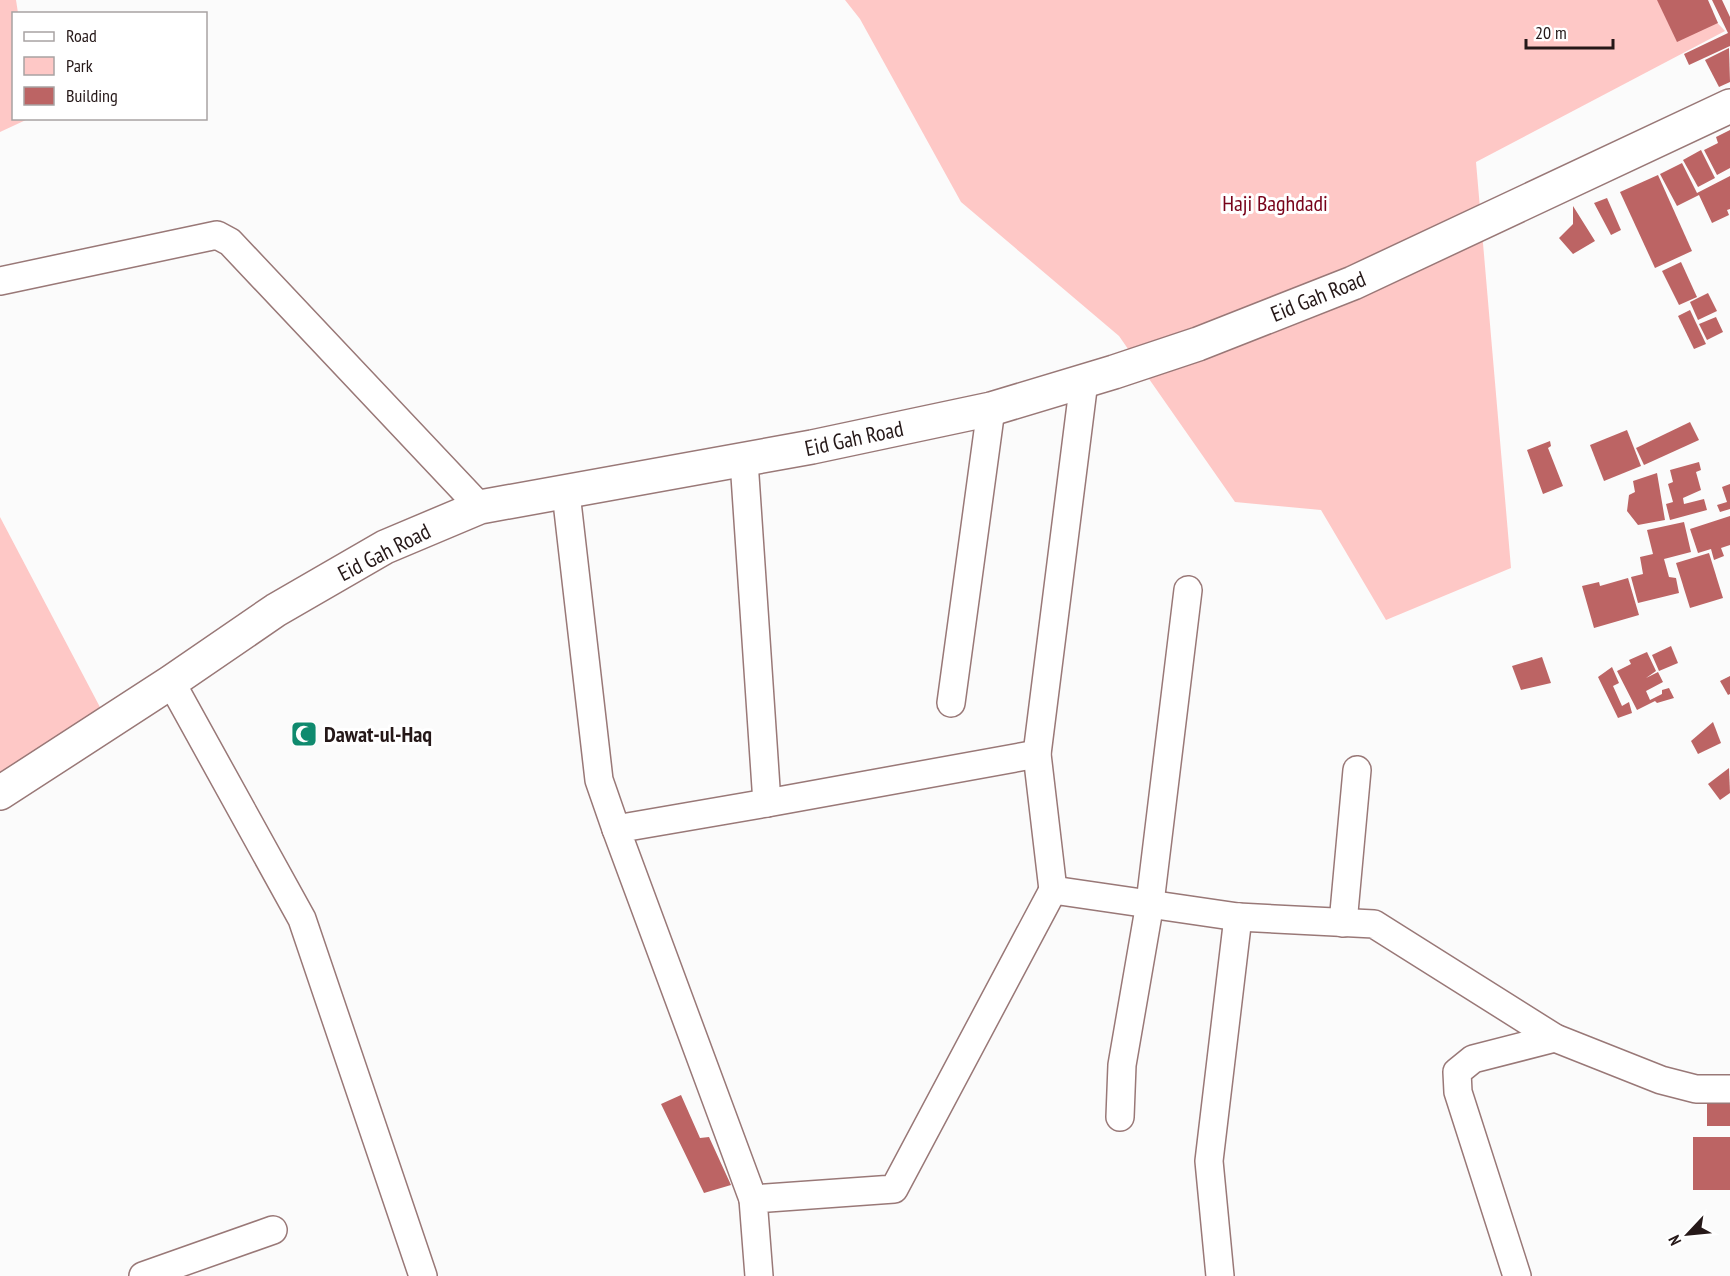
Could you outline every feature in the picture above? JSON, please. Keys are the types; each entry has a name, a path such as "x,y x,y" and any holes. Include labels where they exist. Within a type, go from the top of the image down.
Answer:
{"main road":[{"name":"Eid Gah Road","path":"0,793 171,682 276,610 385,547 480,507 744,461 991,409 1084,381 1198,344 1353,283 1730,106"}],"street":[{"path":"0,281 217,235 230,242 480,507"},
{"path":"753,1199 894,1189 1053,890 1037,754 1084,381"},
{"path":"951,703 991,409"},
{"path":"744,461 767,803"},
{"path":"566,493 599,780 753,1199 759,1276"},
{"path":"1120,1116 1122,1065 1150,903 1188,590"},
{"path":"171,682 302,919 423,1276"},
{"path":"616,830 1037,754"},
{"path":"1342,923 1357,770"},
{"path":"1053,890 1238,917 1374,924 1555,1038 1661,1080 1696,1089 1730,1089"},
{"path":"1220,1276 1209,1161 1238,917"},
{"path":"1517,1276 1458,1092 1457,1072 1473,1059 1555,1038"},
{"path":"142,1276 273,1230"}],"green space":[{"path":"0,0 16,0 18,12 12,12 12,120 26,120 0,132"},
{"name":"Haji Baghdadi","path":"845,0 1696,0 1725,31 1476,162 1511,568 1386,620 1321,510 1235,502 1119,336 961,202 860,19"},
{"path":"0,517 102,711 0,781"}],"building":[{"path":"1657,0 1708,0 1718,23 1677,42"},
{"path":"1712,0 1722,0 1730,17 1730,46 1689,65 1684,54 1728,33"},
{"path":"1729,48 1730,82 1719,87 1705,60"},
{"path":"1730,130 1730,168 1717,175 1704,150 1718,143 1716,137"},
{"path":"1701,150 1715,178 1698,187 1683,160"},
{"path":"1682,163 1697,193 1730,176 1730,209 1727,210 1729,215 1712,223 1699,195 1677,206 1660,174"},
{"path":"1658,175 1692,251 1655,268 1620,192"},
{"path":"1607,198 1621,230 1611,235 1594,203"},
{"path":"1573,206 1595,241 1573,254 1559,238 1573,224"},
{"path":"1681,262 1697,297 1679,305 1662,271"},
{"path":"1708,293 1717,311 1698,320 1690,302"},
{"path":"1690,310 1706,344 1694,349 1678,316"},
{"path":"1716,317 1723,332 1707,340 1699,324"},
{"path":"1690,422 1699,440 1644,465 1636,448"},
{"path":"1627,430 1641,466 1604,481 1590,445"},
{"path":"1550,441 1551,446 1548,448 1563,486 1543,494 1527,450"},
{"path":"1699,462 1701,470 1696,472 1701,490 1683,498 1684,504 1704,499 1707,510 1670,520 1666,504 1673,502 1668,484 1673,482 1670,470"},
{"path":"1657,473 1665,520 1638,525 1627,511 1629,495 1635,492 1633,481"},
{"path":"1730,484 1730,509 1720,512 1717,505 1727,502 1722,487"},
{"path":"1730,516 1730,545 1721,548 1724,556 1714,560 1711,549 1698,553 1690,529"},
{"path":"1684,522 1691,552 1664,559 1669,577 1676,578 1679,593 1638,603 1631,577 1643,574 1640,557 1653,554 1647,530"},
{"path":"1709,553 1723,598 1690,608 1676,563"},
{"path":"1628,578 1639,615 1594,628 1582,586 1599,582 1600,586"},
{"path":"1671,646 1678,663 1659,671 1652,655"},
{"path":"1647,652 1656,671 1646,678 1658,672 1663,682 1646,691 1650,700 1662,694 1662,690 1669,688 1674,698 1657,703 1655,701 1637,710 1617,671 1631,664 1629,660"},
{"path":"1542,657 1551,683 1521,690 1512,666"},
{"path":"1612,667 1619,683 1613,686 1622,706 1629,702 1632,713 1618,718 1598,677"},
{"path":"1730,676 1730,694 1728,695 1720,681"},
{"path":"1713,722 1721,743 1698,754 1691,741"},
{"path":"1729,768 1730,793 1720,800 1708,784"},
{"path":"1707,1094 1730,1094 1730,1126 1707,1126"},
{"path":"681,1095 700,1138 709,1137 731,1185 704,1193 661,1104"},
{"path":"1693,1137 1730,1137 1730,1190 1693,1190"}],"place":[{"name":"Dawat-ul-Haq","path":"304,734"}]}
